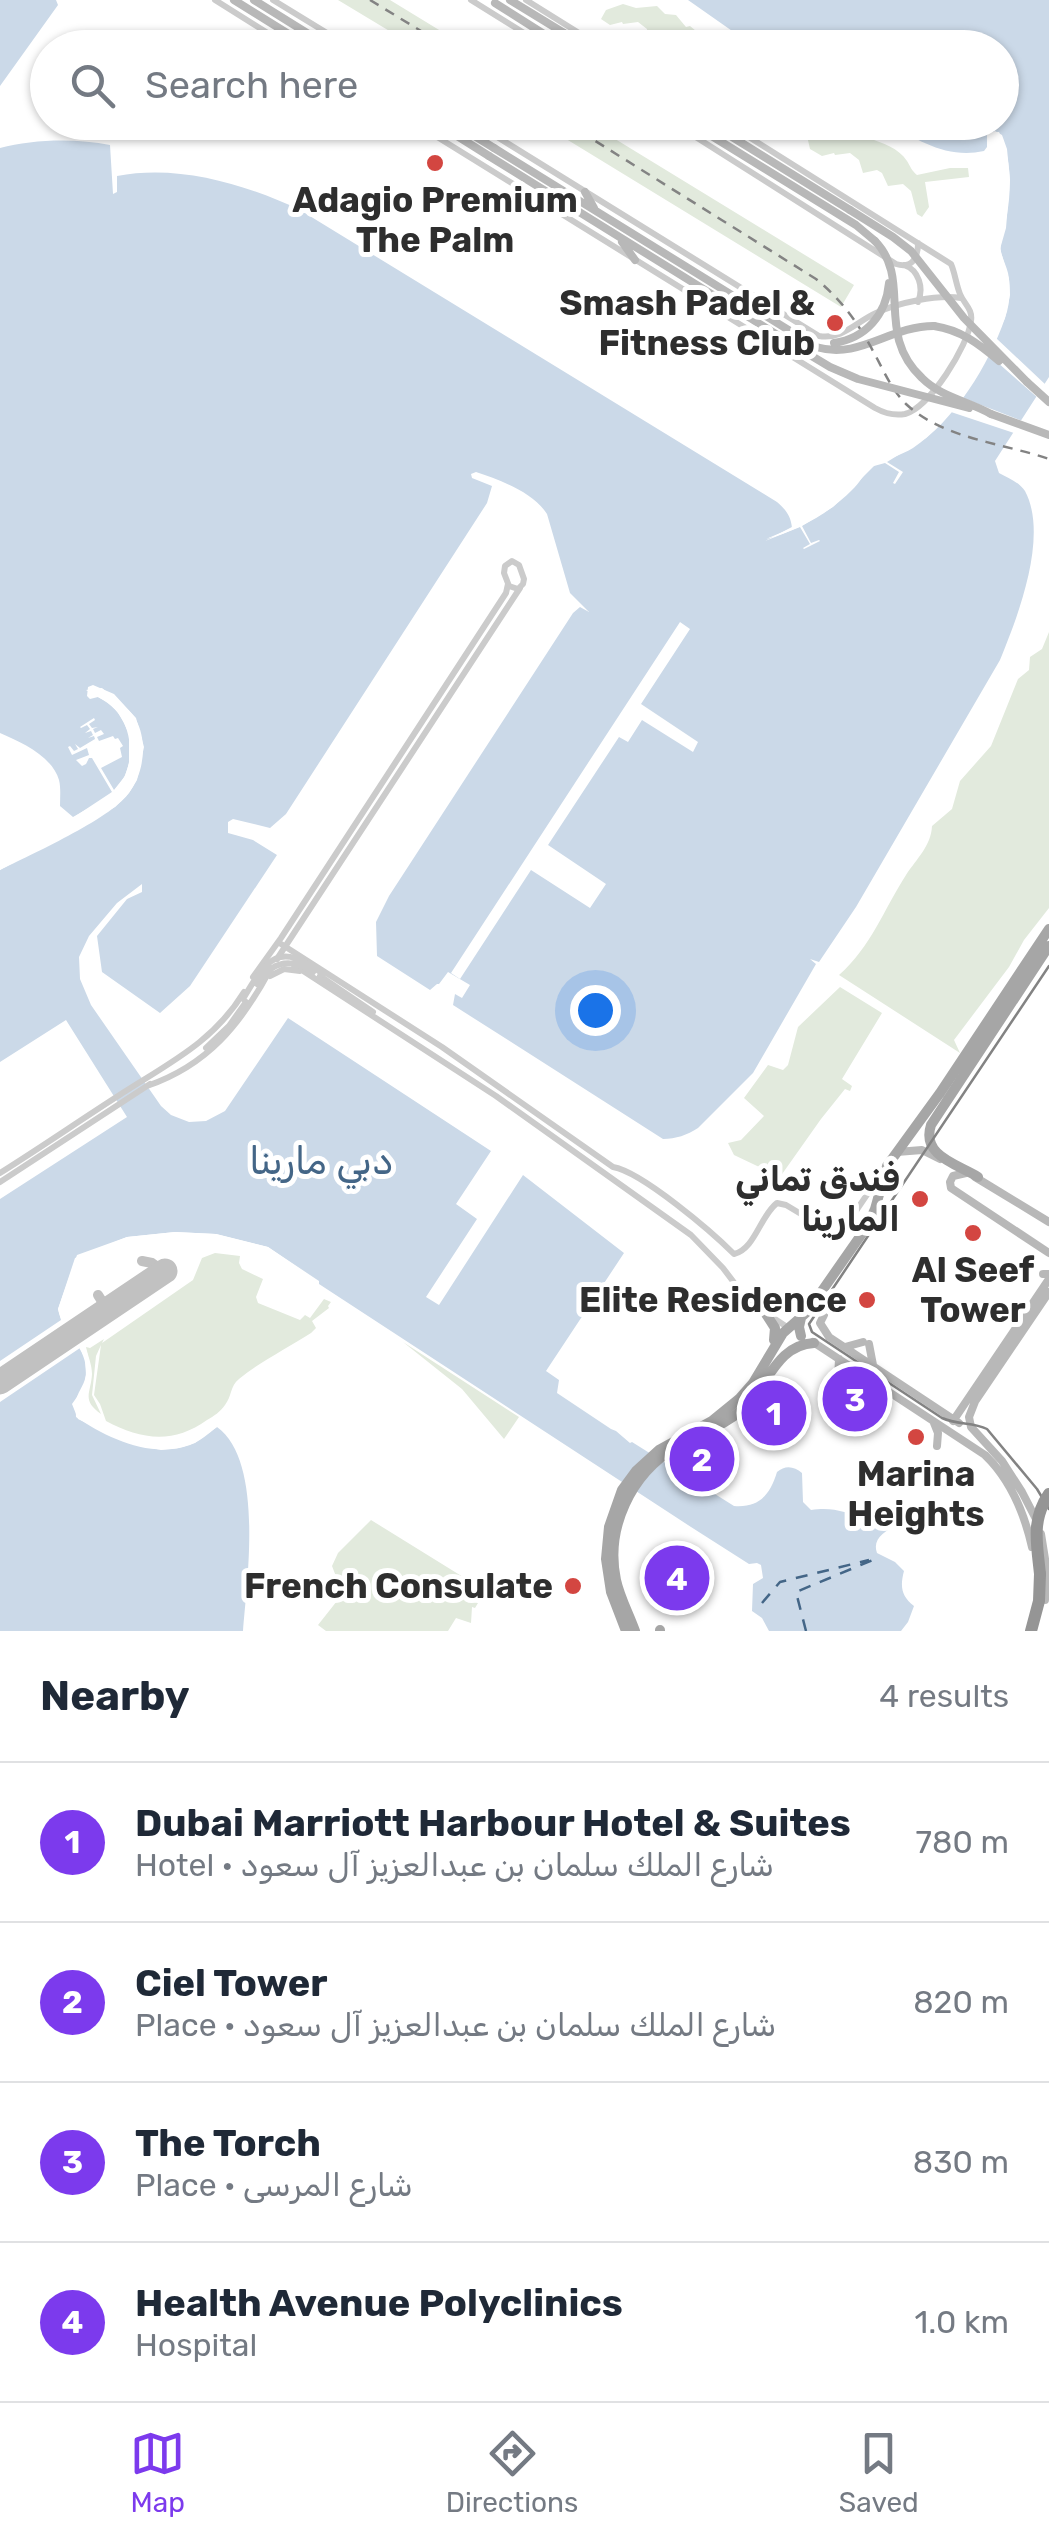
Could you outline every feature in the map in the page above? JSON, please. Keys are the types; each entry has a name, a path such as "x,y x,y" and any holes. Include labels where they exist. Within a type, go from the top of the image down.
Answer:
{"highway":[{"path":"1039,1622 1040,1574 1035,1528 1049,1494"}],"main road":[{"path":"234,0 281,30"},
{"path":"255,0 303,30"},
{"path":"510,0 559,30"},
{"path":"492,2 538,30"},
{"path":"219,3 244,6"},
{"path":"290,22 310,22"},
{"path":"469,140 597,212 816,347 837,351 858,348 905,328 951,329 973,340 1049,402"},
{"path":"475,140 620,238 830,367 858,379 991,414"},
{"path":"717,140 876,241 892,270 896,332 909,364 933,387 1049,436"},
{"path":"744,140 911,251 964,318 1026,382"},
{"path":"730,148 739,164"},
{"path":"793,164 799,178"},
{"path":"772,184 789,184"},
{"path":"585,192 597,212"},
{"path":"620,238 635,260"},
{"path":"781,326 811,340 834,343 866,330 886,302 888,273 876,241"},
{"path":"654,246 670,244"},
{"path":"724,278 734,295"},
{"path":"686,290 710,294"},
{"path":"764,326 778,348"},
{"path":"626,1631 609,1584 606,1559 619,1497 641,1465 665,1445 715,1424 777,1358 788,1342 778,1339 810,1309 862,1234 875,1209 887,1166 962,1062 1049,929"},
{"path":"1047,946 931,1125 928,1138 933,1150 1049,1222"},
{"path":"897,1152 926,1150 972,1175"},
{"path":"972,1175 953,1176 951,1188 1047,1251"},
{"path":"862,1234 877,1234"},
{"path":"1039,1306 1048,1278"},
{"path":"956,1422 1048,1278"},
{"path":"950,1430 976,1400 1049,1292"},
{"path":"766,1314 776,1331 777,1358"},
{"path":"824,1314 820,1324 837,1340 956,1422"},
{"path":"801,1318 801,1336"},
{"path":"788,1327 950,1430 996,1466 1023,1514 1032,1547 1033,1610 1039,1622"},
{"path":"837,1340 866,1343 873,1365"},
{"path":"777,1358 794,1347 814,1343"},
{"path":"838,1359 839,1382 860,1372"},
{"path":"938,1409 954,1409 977,1386"},
{"path":"976,1400 970,1425 1002,1460 1032,1510 1042,1540 1046,1576 1039,1622"},
{"path":"932,1419 938,1433 937,1446"},
{"path":"611,1535 619,1592 638,1631"}],"street":[{"path":"273,0 322,30"},
{"path":"470,0 520,30"},
{"path":"517,28 531,20 530,2"},
{"path":"517,28 520,11 530,2"},
{"path":"530,2 574,30"},
{"path":"219,3 263,30"},
{"path":"442,140 875,408 902,414 914,410 932,393 955,359 972,322 950,262 753,140"},
{"path":"450,140 451,146"},
{"path":"451,146 462,140"},
{"path":"501,140 814,334 838,335 876,312 944,296 962,298"},
{"path":"701,140 894,262 911,268 917,274 921,293 918,302"},
{"path":"903,265 916,257 918,242"},
{"path":"0,1182 216,1030 282,945 425,714 497,607 507,590 504,568 514,562 524,578 520,588 295,933 282,945"},
{"path":"508,584 520,588"},
{"path":"497,607 503,610 497,623"},
{"path":"428,732 441,705 436,700"},
{"path":"358,820 366,820 359,835"},
{"path":"295,933 298,950 312,962"},
{"path":"282,945 359,990 613,1167 630,1173 693,1217 734,1254 744,1250 770,1208 777,1204 786,1205 831,1232 843,1232 887,1166"},
{"path":"276,953 512,1108 696,1239 744,1297 788,1327"},
{"path":"145,1083 194,1062 220,1042 246,1013 276,953"},
{"path":"145,1083 208,1047 229,1026 263,974 277,964 295,962 322,975 417,1036 440,1044"},
{"path":"262,984 280,970 304,972"},
{"path":"322,975 438,1056 433,1058"},
{"path":"512,1108 516,1102 540,1121 549,1123"},
{"path":"0,1174 108,1108"}],"shaded area":[{"path":"338,0 390,0 439,30 388,30"},
{"path":"623,4 636,8 657,6 695,30 647,30 638,22 610,25 601,19 606,10"},
{"path":"568,140 617,140 854,285 841,307"},
{"path":"808,140 874,140 904,156 917,175 968,168 969,177 925,182 929,207 922,217 917,214 911,191 903,184 888,186 877,170 863,173 859,160 850,153 822,156 810,149"},
{"path":"1049,632 1049,908 954,1040 960,1053 839,975 868,940 926,846 932,826 952,809 960,781 991,746 1018,679 1029,670 1030,657 1042,649"},
{"path":"840,987 882,1013 842,1079 852,1086 850,1091 845,1089 780,1177 734,1155 728,1143 741,1140 764,1116 744,1098 768,1065 783,1070 788,1065 798,1027"},
{"path":"215,1253 240,1256 242,1269 263,1279 256,1297 258,1303 300,1320 305,1315 310,1318 324,1299 331,1302 329,1308 312,1321 316,1328 311,1333 239,1379 221,1410 195,1428 157,1437 106,1421 94,1395 101,1345 92,1395 101,1414 89,1400 92,1371 86,1347 104,1339 102,1343 193,1280 202,1258"},
{"path":"403,1342 519,1417 504,1439 462,1389"},
{"path":"371,1520 476,1585 469,1595 478,1603 472,1607 471,1623 456,1618 448,1631 326,1631 318,1625 348,1587 337,1579 332,1566 338,1553"}],"water":[{"path":"0,0 56,0 58,5 40,30 30,30 30,44 0,86"},
{"name":"دبي مارينا","path":"688,0 1049,0 1049,377 995,461 999,473 1025,491 1032,509 1032,553 1022,599 1000,660 856,907 819,962 810,959 816,964 753,1073 698,1128 663,1139 453,1005 455,994 462,998 470,985 448,972 430,990 377,956 376,922 389,896 573,613 580,607 589,612 570,593 547,514 541,506 515,488 476,472 471,474 472,478 492,486 487,503 286,814 270,828 233,819 228,822 228,833 253,840 277,855 190,986 160,1013 102,972 97,936 127,899 142,892 142,884 117,903 89,936 79,957 80,979 91,1005 171,1115 189,1122 206,1121 225,1111 288,1018 491,1151 456,1204 477,1219 426,1297 439,1305 523,1175 624,1253 546,1371 559,1380 557,1393 734,1506 757,1502 771,1487 777,1472 790,1467 802,1473 803,1502 811,1510 867,1514 890,1504 898,1505 902,1520 883,1534 876,1547 877,1553 904,1571 903,1590 914,1606 908,1622 901,1631 769,1631 762,1618 752,1611 753,1584 763,1578 761,1565 749,1564 691,1527 268,1247 216,1234 175,1232 127,1237 75,1258 58,1309 85,1360 86,1374 76,1400 76,1417 115,1439 145,1448 190,1445 217,1427 232,1443 247,1493 249,1522 243,1631 0,1631 0,1199 127,1117 66,1020 0,1062 0,870 68,836 119,804 138,777 143,748 140,729 130,711 102,688 86,690 111,706 123,721 129,739 129,760 114,791 73,817 60,806 59,780 50,764 35,751 0,733 0,148 55,140 110,145 113,194 117,192 117,176 164,173 234,185 300,210 777,502 788,514 792,528 766,539 790,531 823,514 843,499 872,467 928,437 968,391 990,354 1005,318 1009,296 1001,247 1009,201 1008,159 1002,140 1019,140 1019,30 731,30"},
{"path":"919,140 987,140 987,147 984,151 958,153"}],"pier":[{"path":"1000,140 1007,149 1010,180 1006,228 1000,249 1010,295 996,338 1047,386 1039,399 988,354 963,398 1025,422 1017,434 951,412 926,438 887,462 903,472 895,484 899,472 885,463 874,466 833,507 802,526 811,543 820,541 804,549 810,544 800,527 765,541 838,499 869,464 919,440 972,379 1004,312 1007,290 998,249 1004,228 1007,162"},
{"path":"680,622 690,629 641,704 698,742 693,752 642,720 628,742 619,737 548,845 606,884 590,908 531,870 460,979 451,973"},
{"path":"93,685 114,694 136,718 144,747 137,780 115,807 0,870 0,865 112,803 133,778 139,747 136,732 123,709 101,693 121,708 129,721 134,734 134,764 117,795 75,822 68,821 112,792 92,758 82,766 76,760 89,755 87,748 72,755 68,747 74,751 78,749 75,744 80,748 95,739 88,738 93,735 91,731 85,733 90,729 87,725 80,727 94,718 89,724 98,727 93,729 95,733 101,730 104,734 97,737 99,741 113,736 123,746 122,757 101,768 114,790 129,763 129,734 124,723 107,702 87,696 88,687"},
{"path":"175,1232 216,1234 268,1247 319,1284 269,1252 232,1240 175,1237 128,1242 83,1257 63,1310 85,1345 91,1368 88,1389 77,1406 81,1415 111,1431 150,1444 185,1443 215,1423 221,1424 195,1443 161,1450 128,1443 78,1419 72,1404 84,1387 86,1375 80,1348 0,1402 0,1361 61,1320 58,1309 77,1255 127,1237"}],"ferry route":[{"path":"806,1631 796,1592 880,1557"},
{"path":"762,1603 780,1582 869,1560"}],"taxiway":[{"path":"142,1261 152,1263 159,1273"},
{"path":"143,1285 150,1274 160,1270 161,1276 150,1281"},
{"path":"98,1295 105,1306 102,1313"}],"runway":[{"path":"0,1382 165,1271"}],"tram line":[{"path":"1049,966 809,1324 812,1332 942,1418 987,1429 1049,1509"}],"railway":[{"path":"370,0 419,30"},
{"path":"594,140 816,279 848,312 896,392 921,416 955,433 1049,459"}],"place":[{"name":"Adagio Premium The Palm","path":"435,163"},
{"name":"Smash Padel & Fitness Club","path":"835,323"},
{"name":"فندق تماني المارينا","path":"920,1199"},
{"name":"Al Seef Tower","path":"973,1233"},
{"name":"Elite Residence","path":"867,1300"},
{"name":"The Torch","path":"855,1399"},
{"name":"Dubai Marriott Harbour Hotel & Suites","path":"774,1413"},
{"name":"Marina Heights","path":"916,1437"},
{"name":"Ciel Tower","path":"702,1459"},
{"name":"Health Avenue Polyclinics","path":"677,1578"},
{"name":"French Consulate","path":"573,1586"}]}
